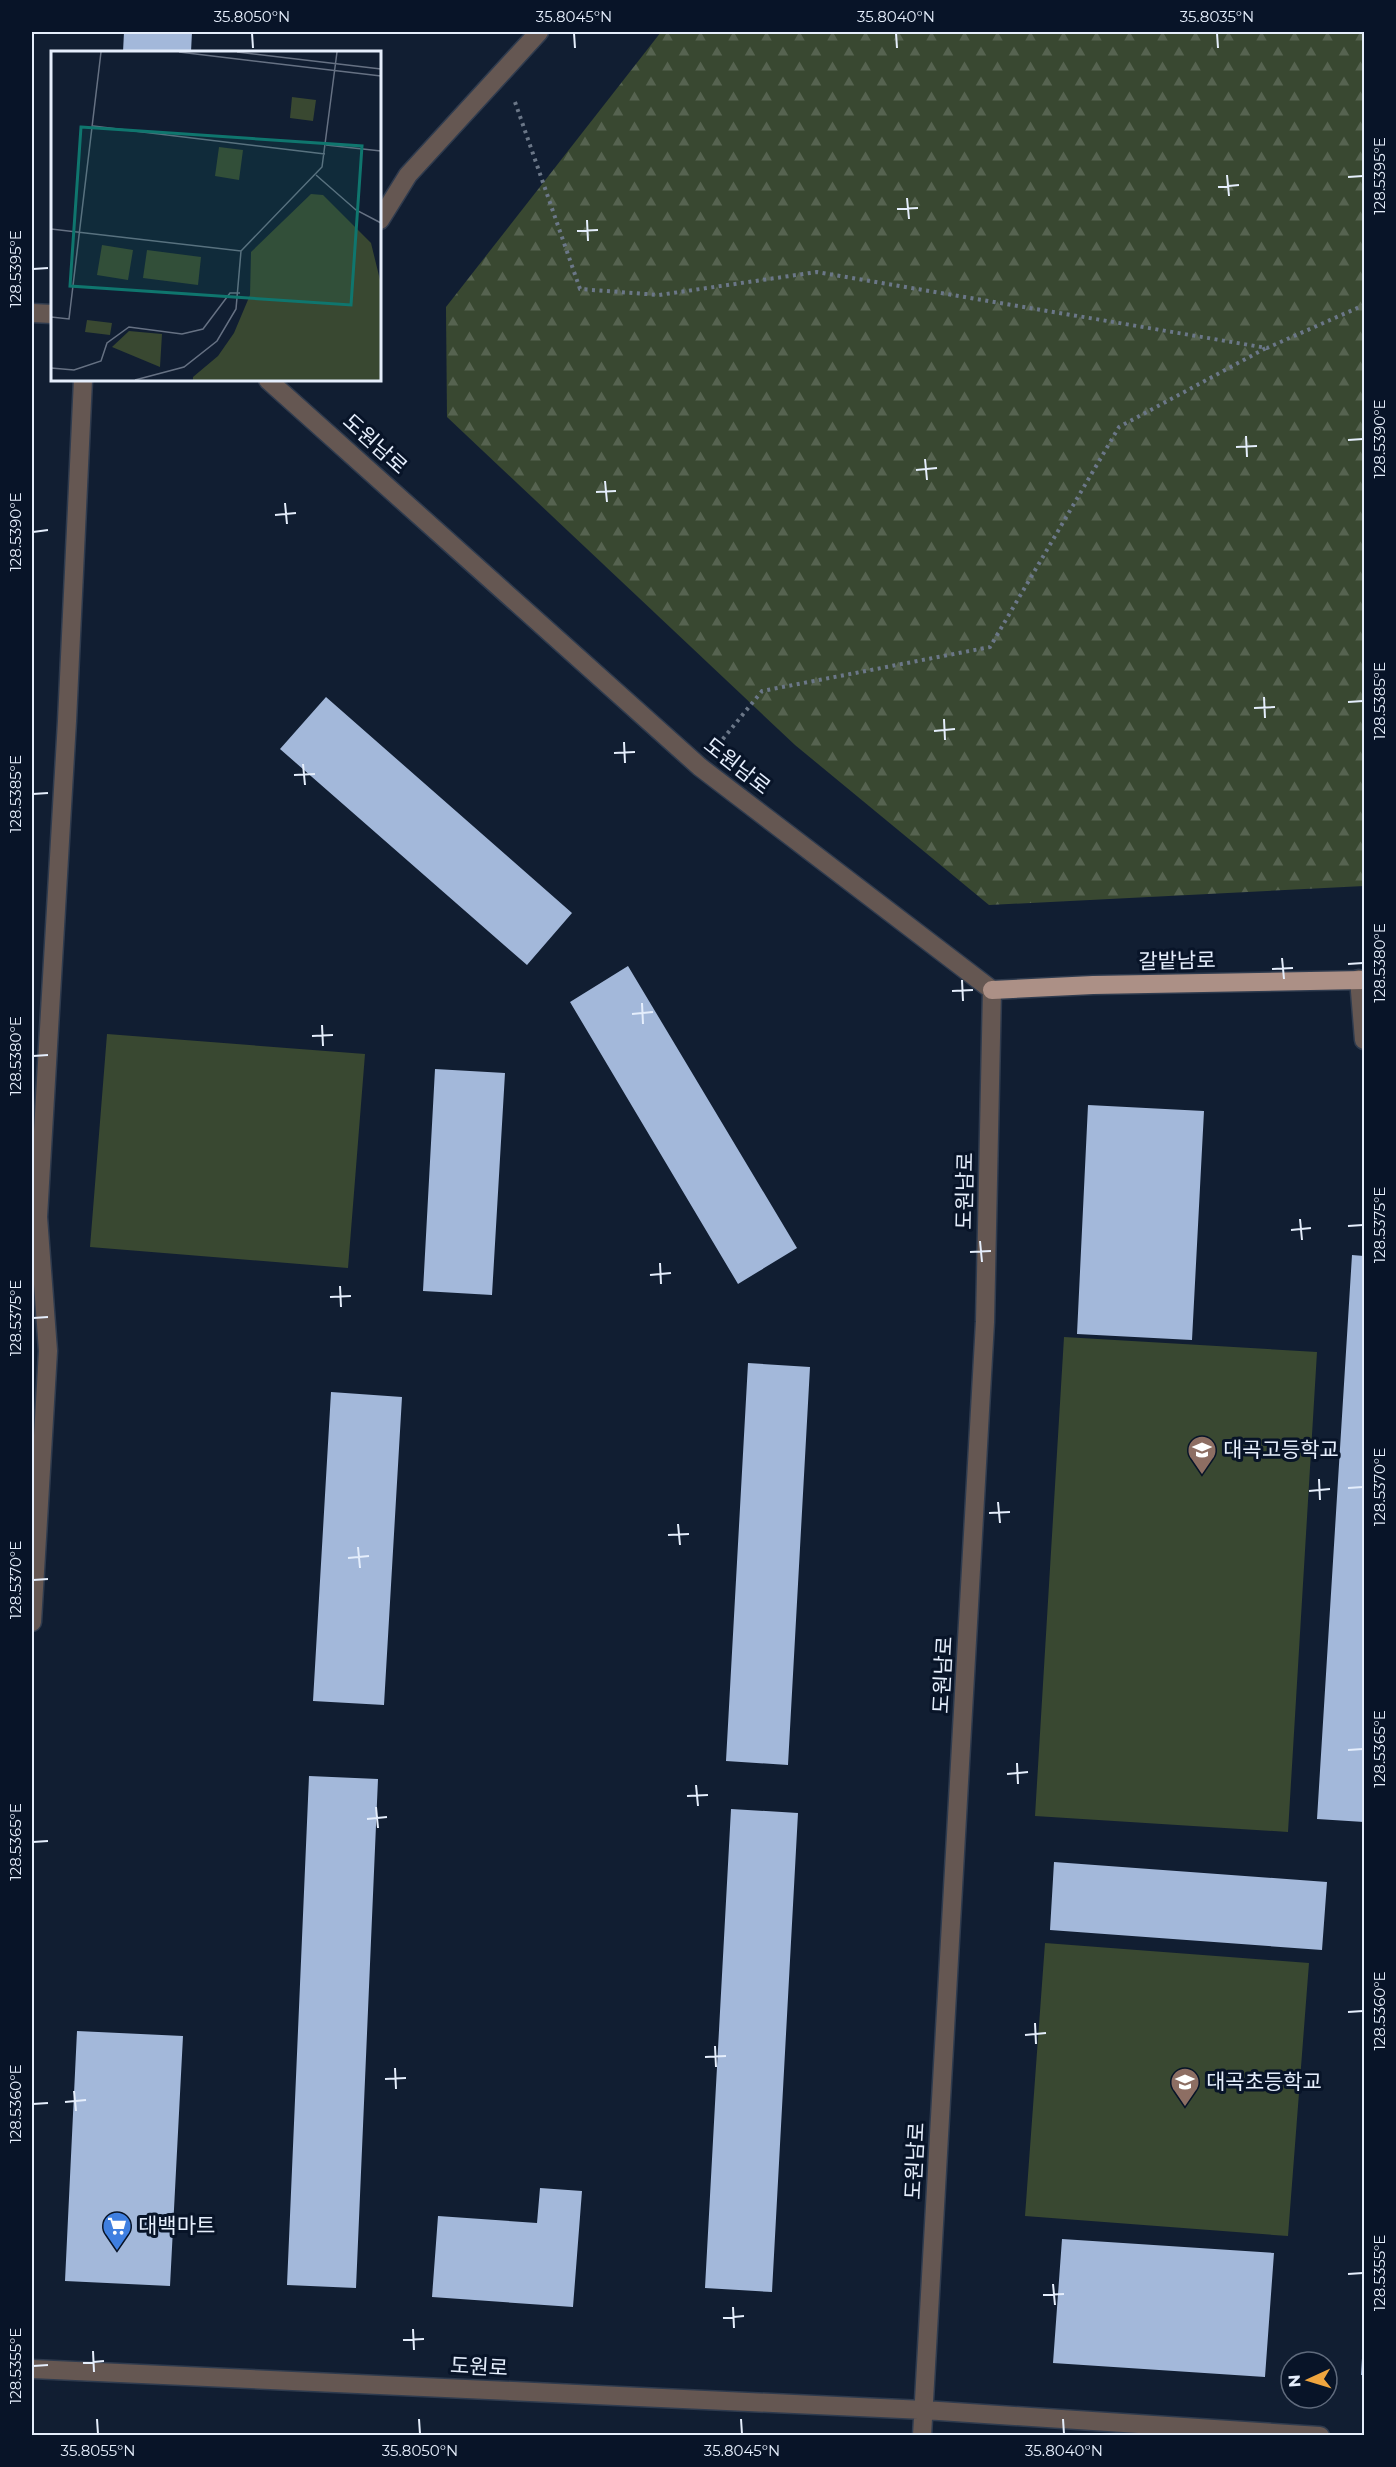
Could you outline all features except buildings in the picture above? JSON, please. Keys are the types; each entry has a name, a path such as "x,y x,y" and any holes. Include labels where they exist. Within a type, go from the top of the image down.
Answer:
{"main road":[{"name":"갈밭남로","path":"992,990 1093,985 1362,979"}],"street":[{"path":"381,218 408,175 539,32"},
{"path":"32,313 51,314"},
{"path":"32,1622 48,1351 38,1217 66,733 83,381"},
{"name":"도원남로","path":"275,382 700,767 992,990 985,1322 922,2436"},
{"path":"1362,979 1365,1040"},
{"name":"도원로","path":"32,2368 924,2410 1320,2436"}],"path":[{"path":"504,70 580,289 658,295 816,272 1267,348"},
{"path":"700,767 762,691 990,647 1119,427 1267,348 1365,305"}],"green space":[{"path":"661,32 1364,32 1364,886 989,905 795,745 447,417 446,307"},
{"path":"107,1034 365,1054 348,1268 90,1247"},
{"path":"1064,1337 1317,1352 1288,1832 1035,1816"},
{"path":"1045,1943 1309,1963 1288,2236 1025,2216"}],"place":[{"name":"대곡고등학교","path":"1202,1476"},
{"name":"대곡초등학교","path":"1185,2108"},
{"name":"대백마트","path":"117,2252"}]}
